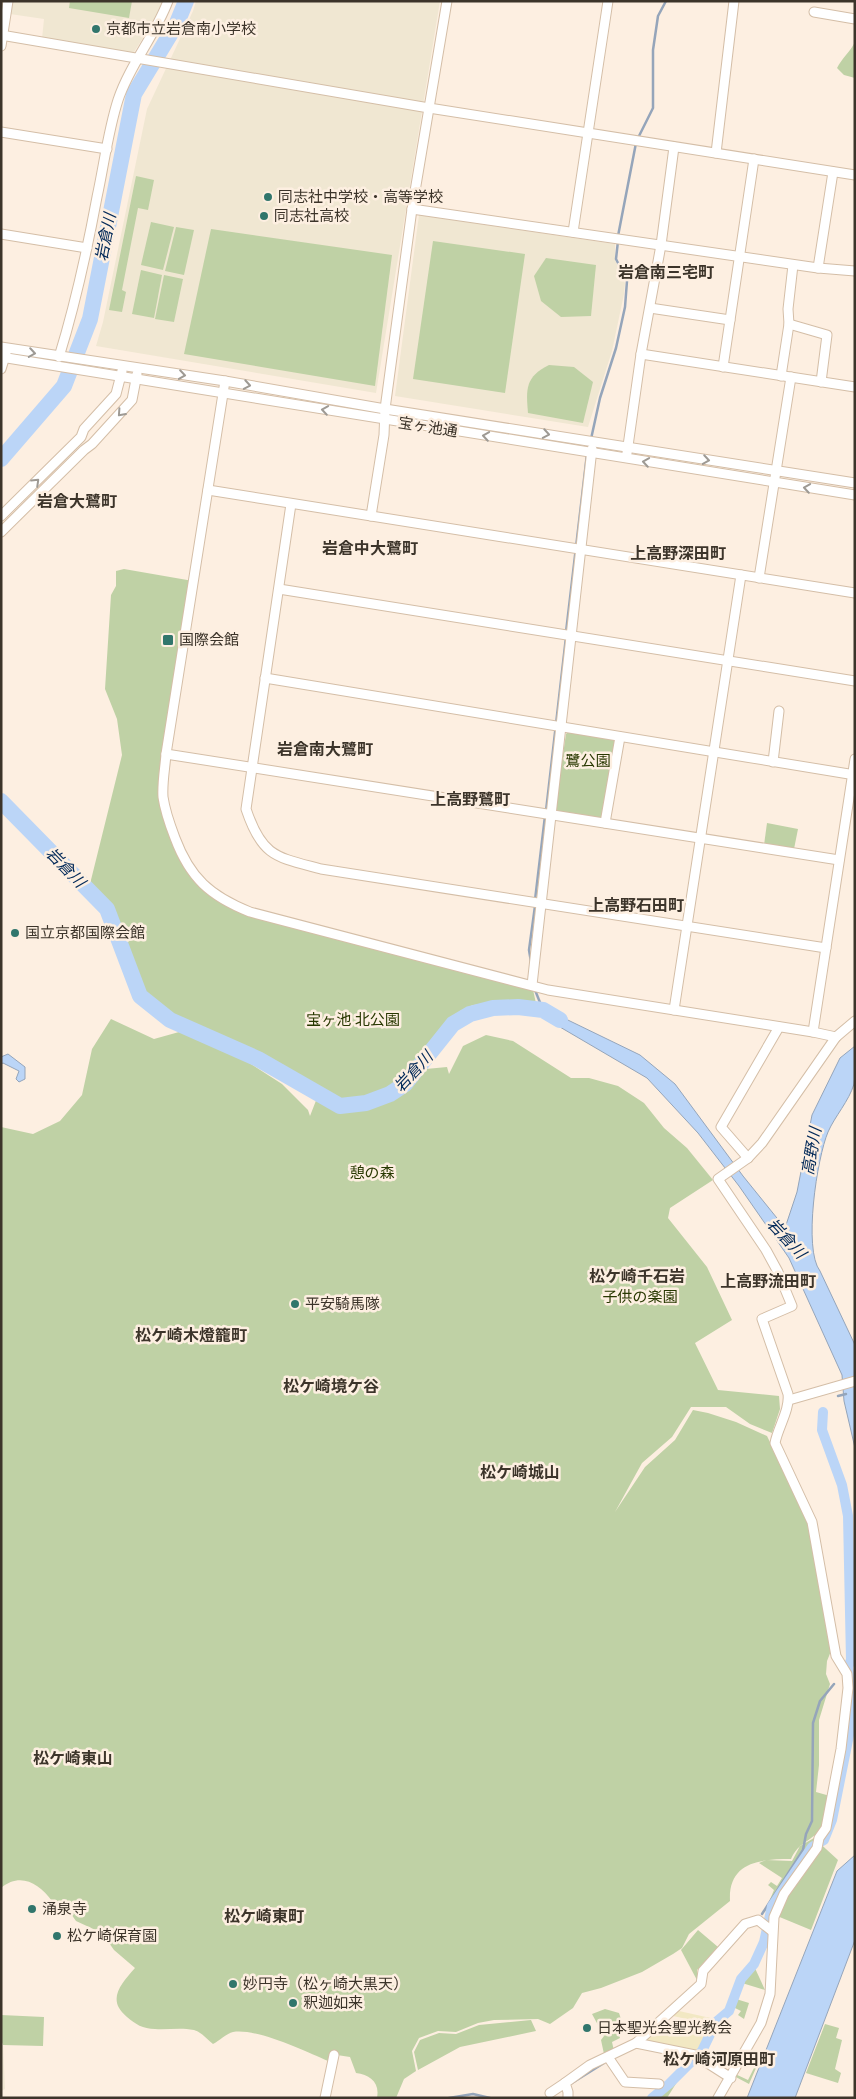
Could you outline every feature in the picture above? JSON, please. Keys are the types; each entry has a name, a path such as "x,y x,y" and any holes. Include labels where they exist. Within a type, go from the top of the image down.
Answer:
{"street":[{"path":"1,46 8,1"},
{"path":"61,357 87,248 118,101 137,58 161,20 168,1"},
{"path":"371,516 412,209 447,1"},
{"path":"573,232 608,1"},
{"path":"716,153 734,1"},
{"path":"814,12 855,19"},
{"path":"2,35 429,108 855,175"},
{"path":"1,132 107,149"},
{"path":"626,459 641,354 661,245 674,147"},
{"path":"723,367 754,159"},
{"path":"818,268 833,172"},
{"path":"412,209 818,268 855,271"},
{"path":"1,234 87,248"},
{"path":"781,376 790,324 788,309 793,264"},
{"path":"650,308 730,320"},
{"path":"790,324 827,335 821,382"},
{"path":"1,369 4,353"},
{"name":"宝ヶ池通","path":"4,353 61,357 225,381 385,409 855,483"},
{"name":"宝ヶ池通","path":"4,353 58,367 855,495"},
{"path":"641,354 855,387"},
{"path":"1,516 81,437 84,429 116,394 123,366"},
{"path":"1,532 92,444 132,400 138,368"},
{"path":"759,578 791,377"},
{"path":"225,381 166,754 163,797 170,824 182,856 191,870 215,895 250,912 548,990 779,1026 836,1037"},
{"path":"532,985 593,442"},
{"path":"208,490 855,593"},
{"path":"291,504 246,810 254,832 266,848 285,860 321,869 826,948"},
{"path":"674,1010 741,575"},
{"path":"279,590 855,681"},
{"path":"265,678 854,775"},
{"path":"773,762 779,711"},
{"path":"605,823 620,737"},
{"path":"166,754 839,860"},
{"path":"813,1032 855,759"},
{"path":"718,2098 761,2023 770,1994 768,1928 784,1894 817,1848 819,1838 826,1828 840,1759 848,1688 846,1672 836,1656 812,1522 776,1443 778,1431 789,1400 762,1319 792,1306 778,1272 766,1250 718,1179 748,1158 762,1143 836,1037 855,1021"},
{"path":"748,1158 721,1126 779,1026"},
{"path":"789,1400 855,1381"},
{"path":"550,2093 590,2065 636,2043 701,1984 703,1970 745,1924 758,1920 768,1928"},
{"path":"636,2043 696,2056 731,2078"},
{"path":"325,2098 334,2055"},
{"path":"608,2057 626,2082 659,2084"},
{"path":"564,2083 568,2092 568,2098"}],"shaded area":[{"name":"京都市立岩倉南小学校","path":"12,1 163,1 155,19 134,52 127,54 42,39 44,19 10,14"},
{"name":"同志社高校","path":"196,1 440,1 376,393 96,346 103,322 147,109"},
{"path":"419,215 615,244 615,260 625,283 624,294 612,351 588,427 395,396"},
{"path":"1,2040 3,2045 5,2089 1,2091"}],"green space":[{"path":"70,1 132,1 129,18 69,8"},
{"path":"855,42 855,78 844,75 837,68"},
{"path":"136,176 154,180 148,210 138,208 122,290 126,292 122,312 109,310"},
{"path":"151,222 174,227 163,270 141,265"},
{"path":"176,227 194,230 184,275 165,271"},
{"path":"211,229 392,255 375,386 184,354"},
{"path":"433,241 525,254 505,393 413,379"},
{"path":"546,258 596,265 591,316 561,317 541,301 534,276"},
{"path":"141,270 162,275 154,318 132,314"},
{"path":"164,275 183,279 174,322 155,319"},
{"path":"549,365 574,367 593,382 583,423 528,413 527,390 531,379"},
{"name":"宝ヶ池 北公園","path":"124,569 193,581 163,797 191,870 232,905 532,985 537,1008 518,1002 473,1005 460,1011 444,1027 429,1052 400,1086 389,1089 381,1095 342,1104 238,1043 228,1043 175,1020 149,1000 139,982 109,910 89,888 122,755 117,719 105,689 111,595 116,586 116,571"},
{"name":"鷺公園","path":"569,731 613,739 616,743 604,817 599,820 559,813 555,807 566,734"},
{"path":"767,823 798,829 794,849 764,845"},
{"path":"111,1019 154,1039 179,1032 223,1046 282,1084 308,1110 310,1116 317,1098 344,1110 352,1111 385,1103 399,1094 426,1069 447,1067 449,1074 463,1046 486,1035 513,1041 571,1078 589,1078 618,1086 644,1103 664,1128 687,1148 713,1180 670,1208 668,1218 707,1267 732,1320 695,1343 718,1390 779,1396 780,1409 772,1433 750,1424 726,1407 691,1407 672,1437 642,1463 615,1512 645,1467 675,1440 693,1410 736,1422 767,1436 810,1525 831,1651 827,1661 826,1674 830,1684 819,1720 819,1765 816,1792 830,1796 822,1826 816,1834 799,1847 791,1859 758,1862 748,1865 740,1871 734,1878 730,1901 689,1934 682,1948 642,1972 601,1988 582,1993 573,2008 550,2024 538,2019 494,2020 478,2023 456,2032 438,2031 419,2038 412,2051 416,2071 404,2079 396,2098 377,2098 378,2092 373,2080 356,2073 350,2057 337,2055 328,2061 281,2041 255,2033 233,2032 213,2044 202,2034 194,2030 151,2029 140,2026 130,2020 117,2004 118,1992 121,1986 135,1968 114,1950 102,1933 76,1921 69,1911 61,1910 51,1914 52,1901 41,1889 29,1882 15,1881 1,1888 1,1127 33,1134 60,1121 82,1095 92,1049"},
{"path":"814,1838 838,1860 811,1930 765,1911 774,1890 768,1885 771,1882 777,1886 782,1878 759,1863 766,1860 792,1861 800,1846"},
{"path":"698,1930 718,1947 697,1970 698,1982 681,1950"},
{"path":"754,1966 765,1990 742,1983"},
{"path":"736,1999 749,2003 744,2019 738,2015 741,2011 733,2007"},
{"path":"605,2009 619,2013 622,2022 616,2025 620,2038 612,2042 614,2051 604,2054 601,2040 604,2036 592,2014"},
{"path":"1,2015 44,2017 43,2046 3,2045 1,2040"},
{"path":"531,2020 536,2031 460,2047 418,2070 414,2052 420,2040 439,2033 456,2034 479,2025"},
{"path":"825,2024 839,2028 836,2038 842,2040 835,2069 841,2073 838,2083 806,2073"},
{"path":"762,2052 749,2084 732,2075 733,2073 748,2080"},
{"path":"682,2074 667,2098 654,2098"}],"sand":[{"path":"679,2011 715,2019 705,2037 703,2036 705,2023 673,2016"},
{"path":"661,2027 704,2037 697,2054 644,2039"}],"water":[{"name":"高野川","path":"539,1006 640,1055 675,1084 743,1176 785,1228 797,1192 812,1115 840,1058 855,1046 854,1084 828,1132 824,1145 816,1182 812,1224 815,1260 855,1345 855,1448 844,1401 842,1375 789,1258 739,1186 698,1133 647,1078 548,1020"},
{"path":"8,1054 25,1067 25,1079 19,1082 16,1079 19,1071 3,1063 1,1064 1,1057"},
{"path":"855,1855 855,1940 795,2098 747,2098 837,1871"}],"waterway":[{"name":"岩倉川","path":"1,459 64,386 90,319 134,94 177,23 186,1"},
{"path":"638,138 653,108 653,50 658,16 666,1"},
{"path":"618,236 636,143"},
{"path":"591,439 600,398 616,348 625,307 627,281 616,259 618,241"},
{"path":"566,632 587,454"},
{"path":"546,811 566,637"},
{"name":"岩倉川","path":"1,801 107,909 140,996 170,1020 258,1059 340,1106 366,1103 390,1094 405,1084 453,1024 470,1014 493,1008 518,1007 543,1010 560,1020"},
{"path":"535,900 545,816"},
{"path":"531,962 529,950 535,906"},
{"path":"535,990 543,1010"},
{"path":"838,1396 846,1394"},
{"path":"652,2098 702,2051 716,2022 729,2011 741,1979 754,1964 764,1942 772,1906 812,1847 824,1840 832,1820 849,1735 853,1699 848,1667 851,1660 848,1516 842,1485 822,1430 823,1412"},
{"path":"762,1914 803,1850 806,1834 812,1821 813,1723 820,1701 834,1684"},
{"path":"572,2083 604,2063"},
{"path":"449,2098 473,2094 490,2098"}],"place":[{"name":"京都市立岩倉南小学校","path":"96,29"},
{"name":"同志社中学校・高等学校","path":"268,197"},
{"name":"同志社高校","path":"264,216"},
{"name":"国際会館","path":"168,640"},
{"name":"国立京都国際会館","path":"15,933"},
{"name":"平安騎馬隊","path":"295,1304"},
{"name":"涌泉寺","path":"32,1909"},
{"name":"松ケ崎保育園","path":"57,1936"},
{"name":"妙円寺（松ヶ崎大黒天）","path":"233,1984"},
{"name":"釈迦如来","path":"293,2003"},
{"name":"日本聖光会聖光教会","path":"587,2028"}],"district":[{"name":"岩倉南三宅町","path":"666,272"},
{"name":"岩倉大鷺町","path":"77,501"},
{"name":"岩倉中大鷺町","path":"370,548"},
{"name":"上高野深田町","path":"678,553"},
{"name":"岩倉南大鷺町","path":"325,749"},
{"name":"上高野鷺町","path":"470,799"},
{"name":"上高野石田町","path":"636,905"},
{"name":"松ケ崎千石岩","path":"637,1276"},
{"name":"上高野流田町","path":"768,1281"},
{"name":"松ケ崎木燈籠町","path":"191,1335"},
{"name":"松ケ崎境ケ谷","path":"331,1386"},
{"name":"松ケ崎城山","path":"520,1472"},
{"name":"松ケ崎東山","path":"73,1758"},
{"name":"松ケ崎東町","path":"264,1916"},
{"name":"松ケ崎河原田町","path":"719,2059"}],"park label":[{"name":"憩の森","path":"372,1173"},
{"name":"子供の楽園","path":"640,1297"}]}
